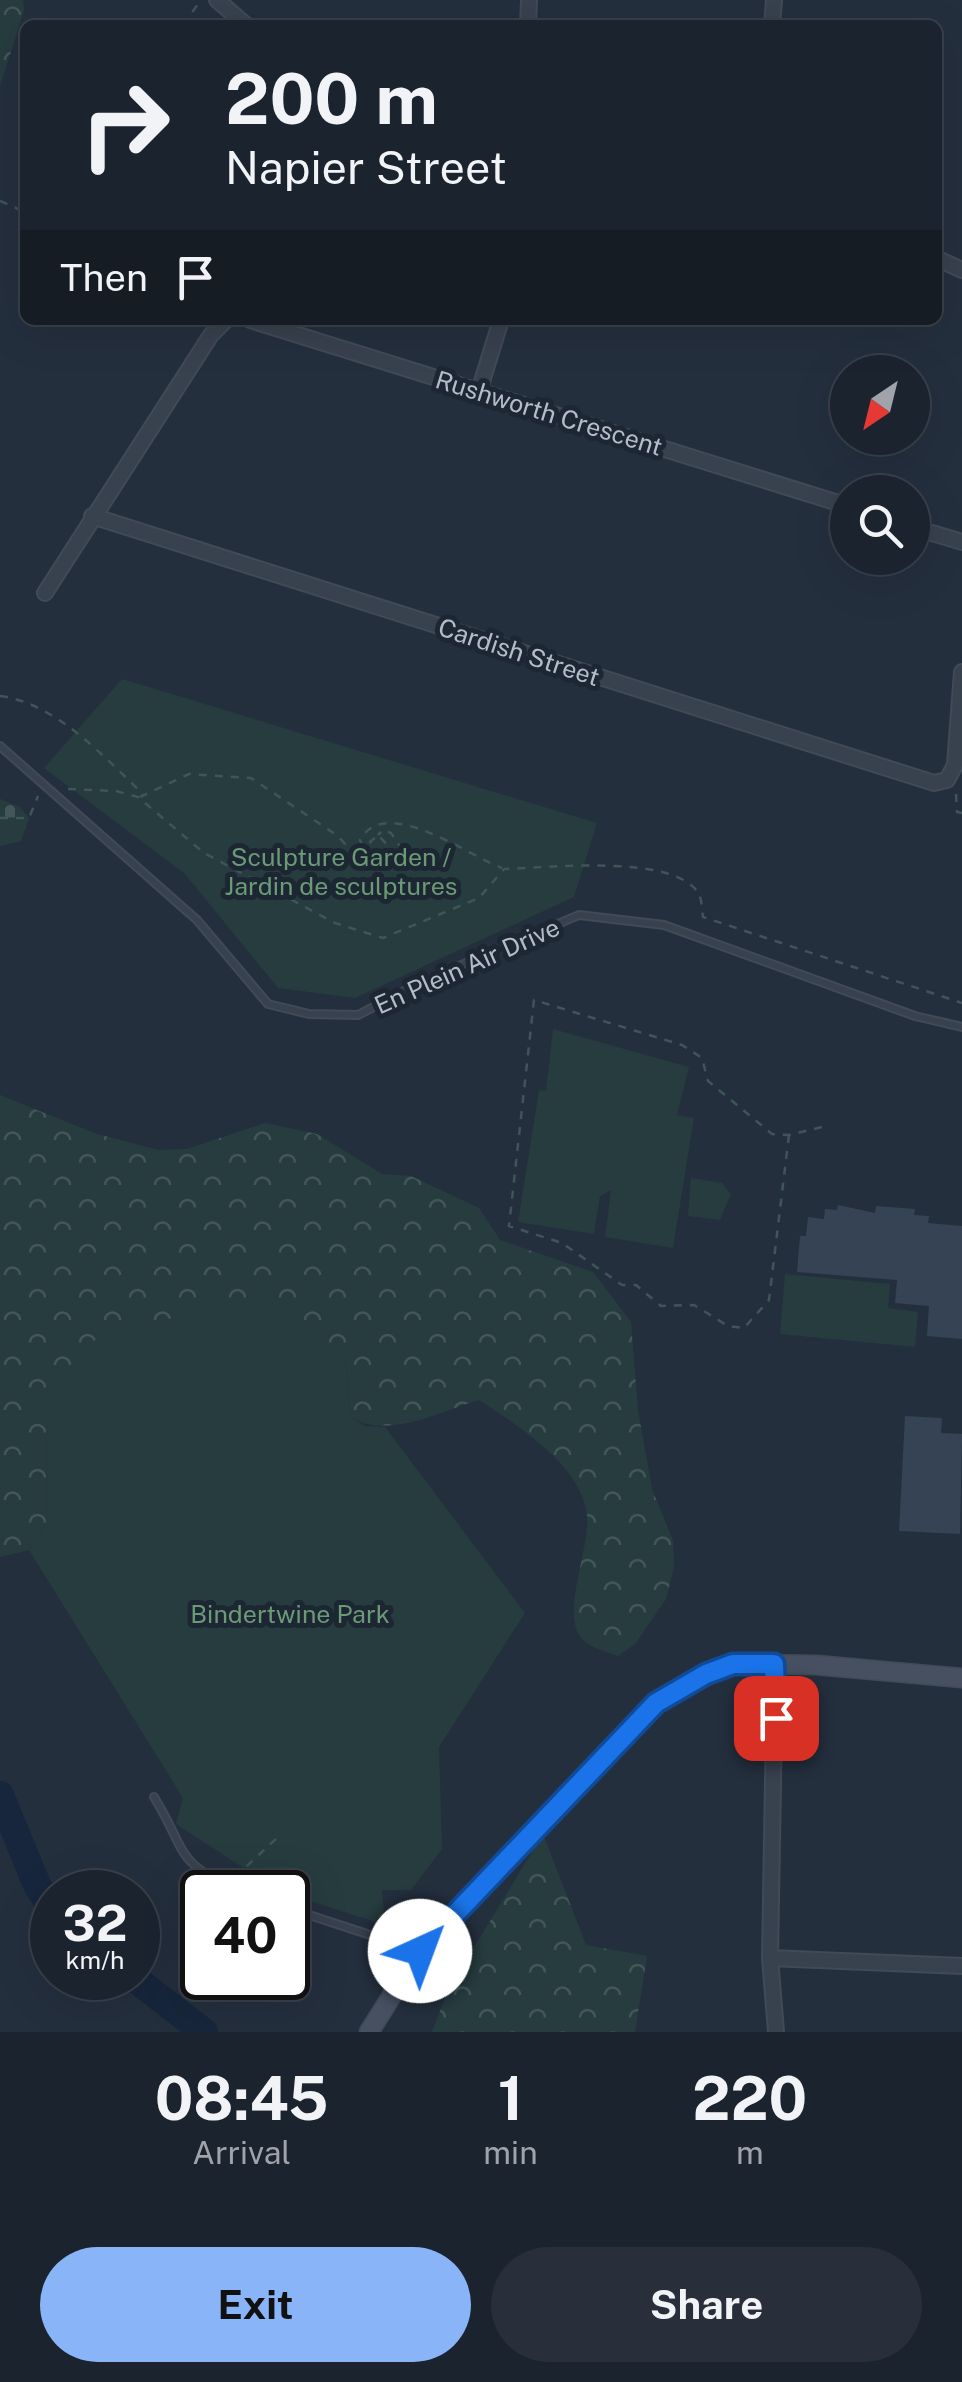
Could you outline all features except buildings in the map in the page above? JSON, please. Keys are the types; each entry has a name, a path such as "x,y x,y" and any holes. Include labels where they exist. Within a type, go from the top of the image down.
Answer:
{"street":[{"path":"217,0 240,20"},
{"path":"45,592 211,334 221,325"},
{"name":"Rushworth Crescent","path":"266,325 830,500"},
{"path":"479,391 499,325"},
{"name":"Cardish Street","path":"92,516 934,784 947,780"},
{"path":"930,532 962,542"},
{"path":"947,780 954,766 962,672"},
{"path":"369,2032 420,1951 656,1703 706,1674 733,1664 962,1678"},
{"path":"774,1664 770,1958 776,2032"},
{"path":"770,1958 962,1966"}],"lane":[{"name":"En Plein Air Drive","path":"0,746 45,790 121,849 197,920 268,1004 309,1014 358,1016 426,980 579,916 664,925 916,1016 962,1027"},
{"path":"154,1796 183,1856 204,1870"},
{"path":"310,1915 420,1951"}],"path":[{"path":"0,696 16,698 84,738 144,795"},
{"path":"138,798 189,774 251,778 338,836 366,868 384,867 398,857 401,848 392,834 384,830 370,842 383,854"},
{"path":"947,780 957,796 957,812 962,813"},
{"path":"0,818 28,818 45,790 116,791 138,798 204,854 335,923 383,938 478,898 504,868"},
{"path":"378,835 390,848 383,854 365,853 360,840 372,824 382,820 418,829 504,868 616,866 678,875 699,895 703,918 962,1004"},
{"path":"789,1136 769,1300 744,1328 728,1326 694,1305 660,1306 636,1286 622,1285 562,1243 509,1226 534,1000 682,1044 702,1058 708,1081 772,1134 789,1136 822,1127"},
{"path":"242,1870 277,1838"}],"green space":[{"path":"0,0 23,0 24,10 0,86"},
{"name":"Sculpture Garden / Jardin de sculptures","path":"122,679 597,823 574,897 355,998 278,988 184,873 44,768"},
{"path":"0,799 20,807 29,818 21,841 0,846"},
{"path":"553,1029 689,1067 677,1115 694,1118 673,1248 605,1237 611,1190 600,1196 594,1234 518,1222 539,1090 546,1091"},
{"path":"0,1095 94,1133 158,1150 187,1149 265,1123 317,1134 382,1174 411,1176 479,1208 500,1240 593,1272 631,1322 638,1410 652,1489 673,1541 674,1567 666,1599 635,1644 618,1656 586,1643 576,1629 575,1599 587,1514 573,1479 545,1448 479,1400 397,1425 381,1426 351,1417 345,1358 46,1416 47,1522 29,1550 0,1557"},
{"path":"691,1178 722,1183 731,1194 720,1220 688,1216"},
{"path":"785,1274 890,1284 888,1308 918,1312 915,1347 780,1334"},
{"name":"Bindertwine Park","path":"276,1306 298,1317 345,1358 351,1417 365,1426 385,1427 525,1613 439,1747 442,1849 411,1890 382,1890 385,1925 310,1901 310,1870 247,1870 176,1824 183,1798 29,1550 47,1522 46,1416 64,1388 63,1379 70,1378 95,1340 197,1311"},
{"path":"543,1834 586,1945 647,1956 635,2032 432,2032 448,1990"}],"waterway":[{"path":"0,1795 31,1870"},
{"path":"160,1998 204,2032"}],"route":[{"path":"420,1951 656,1703 706,1674 733,1664 774,1664 776,1718"}]}
